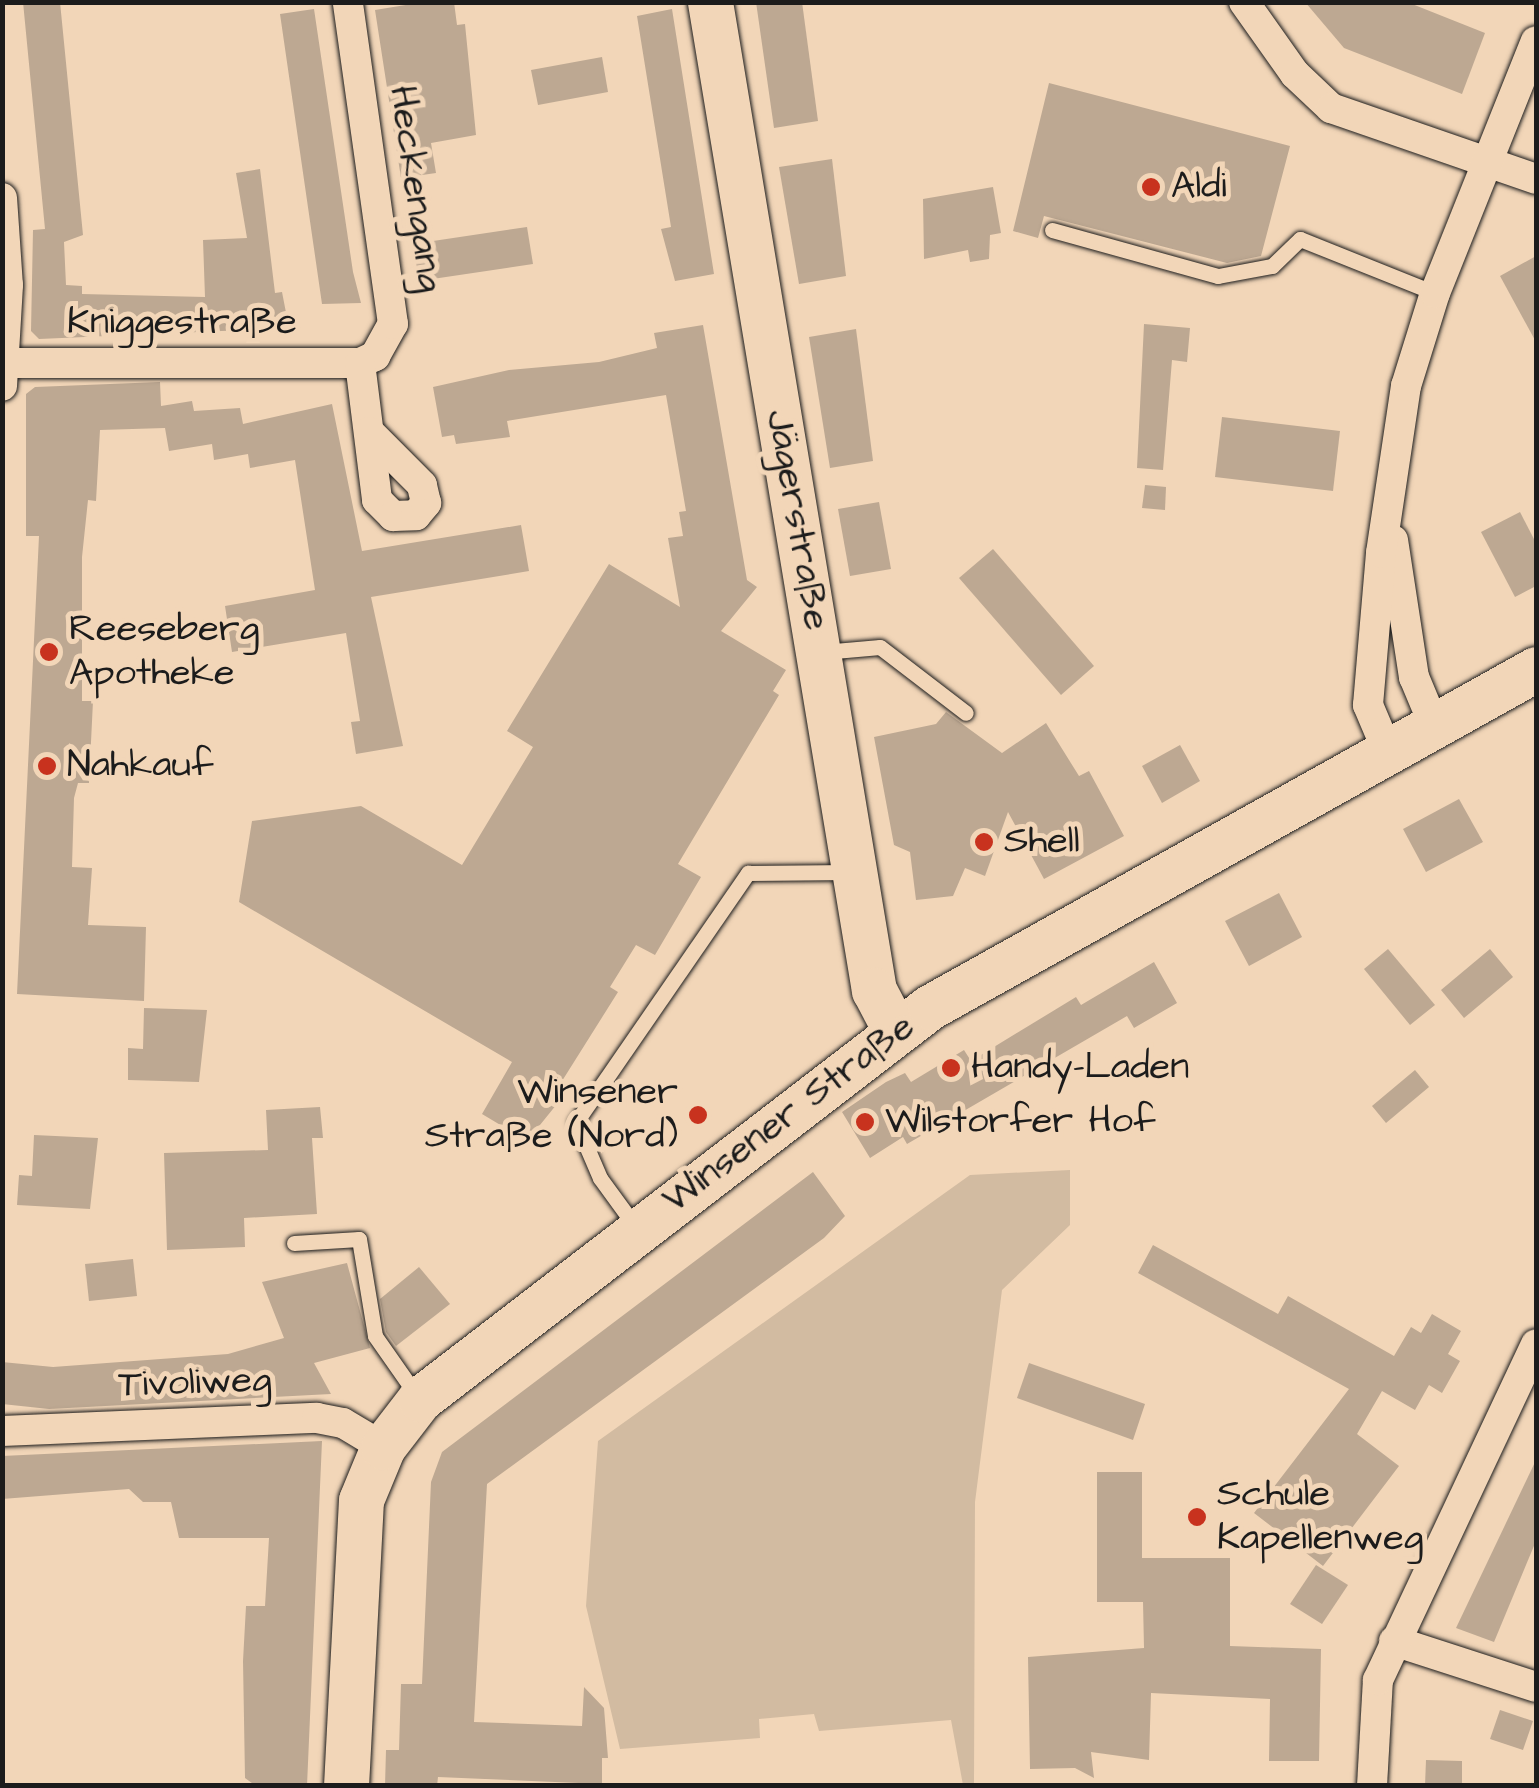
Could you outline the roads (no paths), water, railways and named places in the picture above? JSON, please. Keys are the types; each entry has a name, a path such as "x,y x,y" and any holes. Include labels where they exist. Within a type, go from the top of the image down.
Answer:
{"main road":[{"name":"Jägerstraße","path":"710,2 874,990 896,1032"},
{"name":"Winsener Straße","path":"346,1786 361,1500 383,1447 420,1399 896,1032 1035,945 1536,669"}],"street":[{"name":"Heckengang","path":"348,2 394,324 385,345 360,363"},
{"path":"1244,2 1295,74 1331,108 1491,167 1536,179"},
{"path":"1388,750 1368,705 1388,508 1406,386 1436,293 1491,167 1536,41"},
{"path":"2,198 2,386"},
{"name":"Kniggestraße","path":"4,362 360,363"},
{"path":"360,363 368,432"},
{"path":"1388,508 1414,678 1434,725"},
{"path":"1372,1786 1378,1680 1536,1344"},
{"name":"Tivoliweg","path":"2,1431 316,1418 343,1423 383,1447"},
{"path":"1394,1641 1536,1687"}],"lane":[{"path":"1052,230 1218,276 1272,266 1300,239 1436,293"},
{"path":"819,653 880,648 966,712"},
{"path":"638,1229 600,1178 576,1122 748,872 855,872"},
{"path":"294,1242 359,1239 375,1336 420,1399"}],"place":[{"name":"Aldi","path":"1151,187"},
{"name":"Reeseberg Apotheke","path":"49,652"},
{"name":"Nahkauf","path":"47,766"},
{"name":"Shell","path":"984,842"},
{"name":"Handy-Laden","path":"951,1068"},
{"name":"Winsener Straße (Nord)","path":"698,1115"},
{"name":"Wilstorfer Hof","path":"865,1122"},
{"name":"Schule Kapellenweg","path":"1197,1517"}]}
